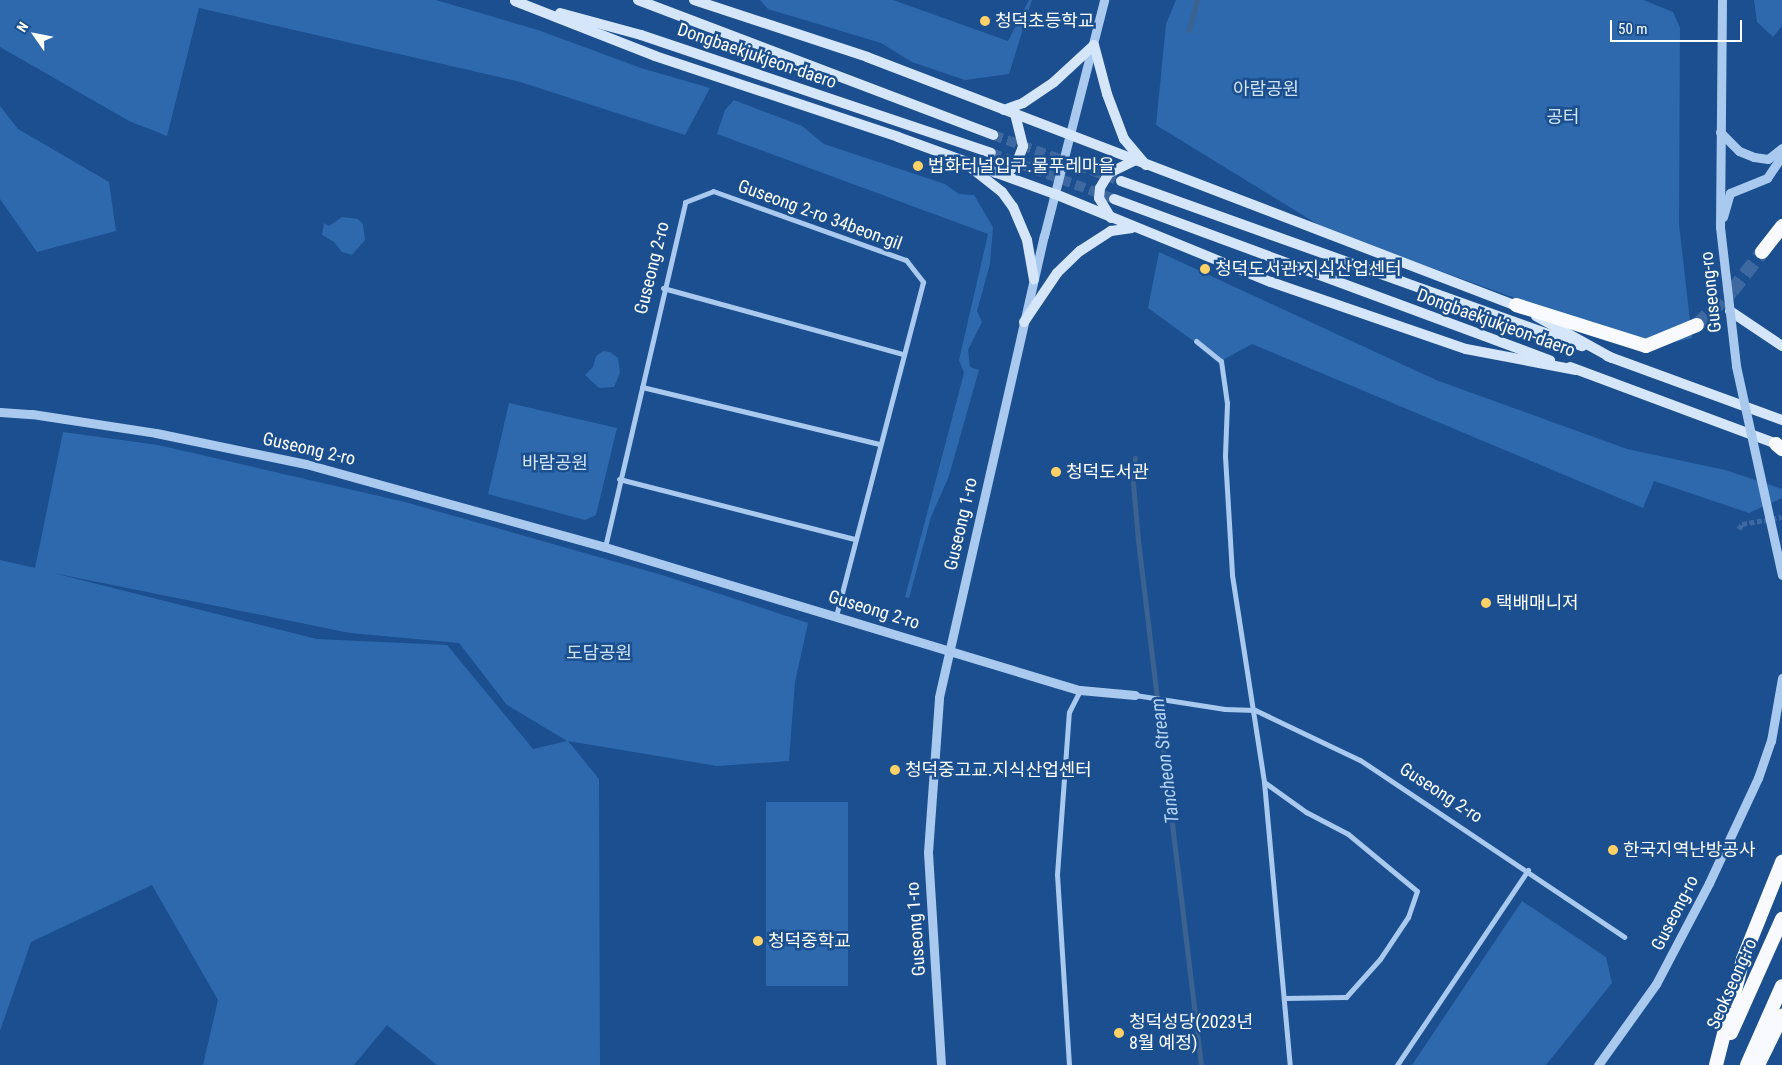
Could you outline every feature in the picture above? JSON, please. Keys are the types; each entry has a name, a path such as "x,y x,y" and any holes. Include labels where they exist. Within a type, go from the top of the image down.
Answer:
{"highway":[{"path":"1762,252 1782,226"},
{"path":"1516,305 1646,346 1697,324"},
{"path":"1716,1065 1743,959 1782,862"},
{"name":"Seokseong-ro","path":"1716,1065 1782,919"},
{"path":"1747,1065 1782,986"},
{"path":"1758,1065 1782,1016"}],"main road":[{"name":"Dongbaekjukjeon-daero","path":"638,0 994,135"},
{"path":"694,0 867,57 1148,167 1516,305 1612,358"},
{"name":"Dongbaekjukjeon-daero","path":"511,1 641,35 991,153"},
{"path":"511,1 655,56 962,160 1055,194 1134,228 1271,282 1466,349 1576,370"},
{"path":"1004,110 1022,103 1054,82 1094,45 1107,94 1124,139 1148,167"},
{"path":"996,173 1011,169 1017,162 1023,146 1015,114"},
{"path":"962,160 1002,192 1013,207 1027,240 1034,279"},
{"path":"1111,218 1099,198 1100,188 1109,173 1134,161"},
{"name":"Dongbaekjukjeon-daero","path":"1121,181 1782,420"},
{"name":"Dongbaekjukjeon-daero","path":"1114,199 1780,447"},
{"path":"1024,322 1057,273 1080,251 1111,232 1134,228"},
{"path":"1730,311 1782,346"}],"street":[{"name":"Guseong 1-ro","path":"941,1065 928,852 939,697 948,650 1034,279 1104,0"},
{"name":"Guseong-ro","path":"1722,0 1720,227 1736,366 1782,575"},
{"path":"1720,132 1738,151 1754,157 1768,159 1782,148"},
{"path":"1720,227 1730,193 1766,178 1782,156"},
{"name":"Guseong 2-ro 34beon-gil","path":"685,202 713,192 906,260 923,282 854,539 836,615"},
{"name":"Guseong 2-ro","path":"605,547 663,288 685,202"},
{"path":"663,288 903,354"},
{"path":"1196,341 1221,361 1227,403 1225,456 1232,575 1255,710 1264,782 1290,1065"},
{"path":"642,387 879,444"},
{"name":"Guseong 2-ro","path":"0,412 32,414 156,432 306,464 605,547 1080,690 1135,695 1225,709 1255,710 1360,760 1528,870 1624,937"},
{"path":"619,479 854,539"},
{"name":"Guseong-ro","path":"1598,1065 1656,984 1709,883 1758,778 1771,740 1782,678"},
{"path":"1068,1065 1058,864 1069,712 1080,690"},
{"path":"1264,782 1306,812 1348,834 1417,890 1408,917 1380,959 1346,997 1284,998"},
{"path":"1397,1065 1528,870"}],"green space":[{"path":"0,0 436,0 538,30 641,68 710,88 685,135 517,81 199,8 167,136 129,121 0,47"},
{"path":"760,0 893,0 1008,41 1029,0 1032,0 1009,74 965,80 912,62 881,43 768,9"},
{"path":"1176,0 1643,0 1673,12 1680,28 1679,224 1692,338 1663,345 1606,331 1327,230 1156,125 1166,24"},
{"path":"1754,0 1782,0 1782,26 1773,37 1757,22"},
{"path":"734,100 802,126 824,144 945,184 959,194 974,195 993,227 990,264 977,311 982,322 968,350 970,367 979,370 949,476 931,517 909,598 905,597 964,373 959,360 988,234 717,134 725,110"},
{"path":"0,106 18,129 109,182 116,231 37,252 0,199"},
{"path":"342,217 358,219 363,224 365,240 352,255 342,252 334,242 322,235 324,223 329,226"},
{"path":"1159,252 1436,380 1627,449 1725,470 1782,489 1782,498 1749,513 1654,481 1643,508 1252,344 1221,361 1148,308"},
{"path":"603,351 610,352 618,358 620,373 614,387 599,388 585,375 593,367 596,356"},
{"name":"바람공원","path":"509,403 617,428 596,515 585,520 488,494"},
{"name":"도담공원","path":"63,432 158,445 405,502 662,575 808,623 795,682 789,761 717,766 568,741 599,779 600,1065 437,1065 387,1025 354,1065 203,1065 218,1000 152,885 31,942 0,1031 0,560 35,568","holes":["53,573 350,633 459,643 507,705 567,741 533,749 447,645 317,639"]},
{"path":"766,802 848,802 848,986 766,986"},
{"path":"1522,901 1606,957 1612,983 1546,1065 1412,1065"}],"waterway":[{"path":"1189,30 1197,0"},
{"name":"Tancheon Stream","path":"1135,458 1133,483 1138,540 1201,1065"}],"tunnel":[{"path":"993,135 1121,181"},
{"path":"991,153 1114,199"},
{"path":"1697,325 1732,291 1762,252"},
{"path":"1739,529 1742,524 1781,517"}],"place":[{"name":"청덕초등학교","path":"985,21"},
{"name":"법화터널입구.물푸레마을","path":"918,166"},
{"name":"청덕도서관.지식산업센터","path":"1205,269"},
{"name":"청덕도서관","path":"1056,472"},
{"name":"택배매니저","path":"1486,603"},
{"name":"청덕중고교.지식산업센터","path":"895,770"},
{"name":"한국지역난방공사","path":"1613,850"},
{"name":"청덕중학교","path":"758,941"},
{"name":"청덕성당(2023년 8월 예정)","path":"1119,1033"}],"park label":[{"name":"아람공원","path":"1266,89"},
{"name":"공터","path":"1563,117"}]}
